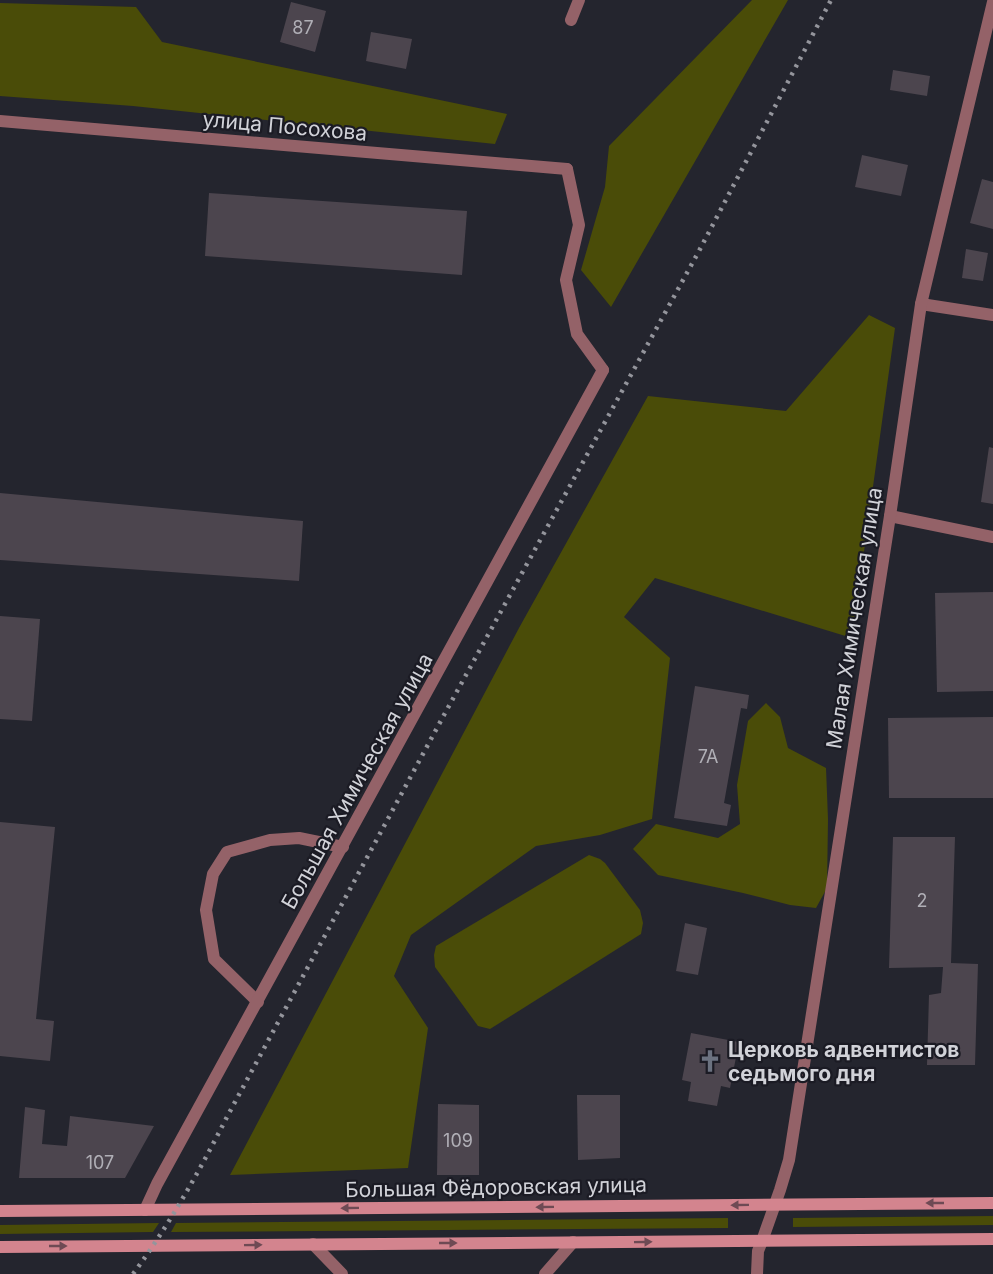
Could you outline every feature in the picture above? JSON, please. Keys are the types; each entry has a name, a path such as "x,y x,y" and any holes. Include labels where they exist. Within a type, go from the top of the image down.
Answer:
{"main road":[{"name":"Большая Фёдоровская улица","path":"0,1211 993,1203"},
{"path":"0,1247 993,1239"}],"street":[{"path":"571,21 579,0"},
{"name":"Малая Химическая улица","path":"757,1274 758,1251 789,1160 921,304 993,2"},
{"name":"улица Посохова","path":"0,121 567,169 579,225 566,280 577,334 603,370"},
{"path":"921,304 993,315"},
{"name":"Большая Химическая улица","path":"145,1210 157,1184 603,370"},
{"path":"890,516 993,537"},
{"path":"258,1002 214,959 206,910 213,874 227,852 270,840 299,838 343,847"},
{"path":"545,1274 573,1242"},
{"path":"313,1244 342,1274"}],"shaded area":[{"path":"752,0 788,0 611,307 581,270 605,187 609,146"},
{"path":"0,3 136,7 162,42 507,114 495,144 133,106 0,96"},
{"path":"869,315 895,328 852,638 655,578 624,617 670,658 652,819 600,835 536,846 411,935 394,976 428,1028 408,1168 230,1175 519,628 648,396 786,411"},
{"path":"766,703 780,717 788,748 826,768 827,888 816,908 790,905 658,875 633,849 656,824 718,838 740,824 737,785 748,721"},
{"path":"589,855 605,863 640,910 643,923 641,934 490,1029 478,1026 435,967 436,946"},
{"path":"993,1216 993,1225 793,1227 793,1218"},
{"path":"728,1218 728,1228 171,1232 176,1223"},
{"path":"159,1223 153,1232 0,1234 0,1225"}],"building":[{"path":"291,2 326,11 315,52 280,42"},
{"path":"371,32 412,39 406,69 366,61"},
{"path":"893,70 930,76 927,96 890,90"},
{"path":"862,155 908,165 901,196 855,187"},
{"path":"982,179 993,182 993,229 970,223"},
{"path":"209,193 467,211 462,275 205,256"},
{"path":"966,249 988,253 983,281 962,278"},
{"path":"989,447 993,448 993,504 981,502"},
{"path":"0,493 303,521 299,581 0,560"},
{"path":"993,592 993,691 937,692 935,593"},
{"path":"0,616 40,619 32,721 0,719"},
{"path":"695,686 749,695 747,709 741,708 724,803 731,805 727,826 674,818"},
{"path":"993,717 993,798 889,798 888,718"},
{"path":"0,822 55,827 36,1019 54,1021 50,1061 0,1056"},
{"path":"893,837 955,837 951,963 978,964 975,1065 927,1065 929,995 941,993 943,967 889,968"},
{"path":"685,923 707,928 698,975 676,971"},
{"name":"Церковь адвентистов седьмого дня","path":"691,1033 739,1042 730,1088 721,1086 717,1106 688,1101 691,1082 682,1080"},
{"path":"577,1095 620,1095 620,1158 578,1160"},
{"path":"438,1104 479,1105 479,1175 437,1175"},
{"path":"25,1107 45,1110 42,1144 67,1146 70,1116 154,1126 125,1178 19,1178"}],"railway":[{"path":"133,1274 172,1216 207,1156 444,715 699,251 831,0"}],"place":[{"name":"Церковь адвентистов седьмого дня","path":"710,1061"}]}
